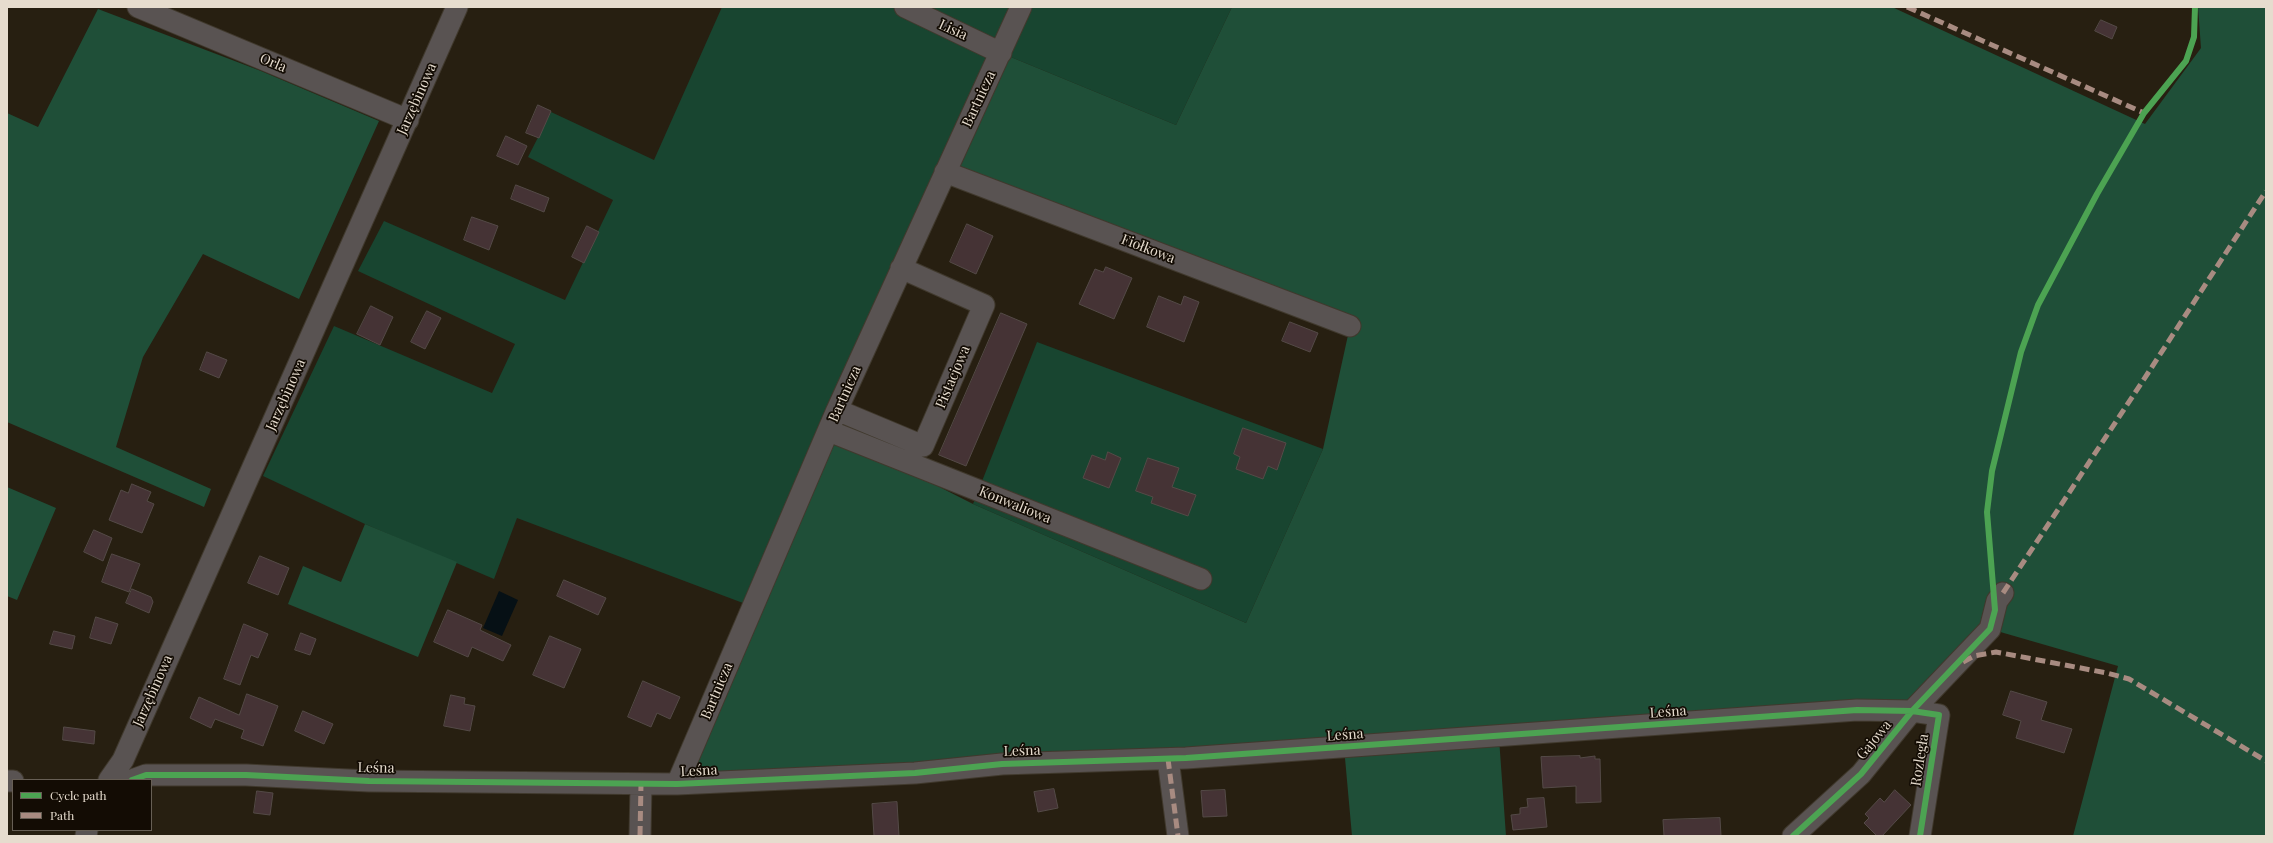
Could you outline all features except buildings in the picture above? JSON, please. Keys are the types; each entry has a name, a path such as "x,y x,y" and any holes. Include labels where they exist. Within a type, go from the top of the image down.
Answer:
{"street":[{"name":"Orla","path":"138,7 408,120"},
{"name":"Jarzębinowa","path":"110,779 123,760 457,7"},
{"name":"Lisia","path":"905,7 1001,53"},
{"name":"Bartnicza","path":"677,784 837,410 1021,7"},
{"name":"Fiołkowa","path":"945,172 1350,326"},
{"name":"Pistacjowa","path":"837,410 924,446 984,305 901,268"},
{"name":"Konwaliowa","path":"828,431 1201,579"},
{"name":"Gajowa","path":"1792,836 1861,774 1912,712 1990,629 1997,601 2003,593"},
{"name":"Leśna","path":"135,779 146,775 246,775 369,781 677,784 915,773 1002,764 1168,759 1499,737 1857,710 1912,712"},
{"name":"Rozległa","path":"1912,712 1939,715 1920,836"},
{"path":"1168,759 1178,836"},
{"path":"640,836 641,784"}],"green space":[{"path":"722,7 1015,7 743,603 517,518 494,579 365,524 263,476 334,326 492,393 515,344 358,271 384,221 565,300 613,200 528,157 551,112 654,160"},
{"path":"1023,7 1232,7 1176,125 1001,53"},
{"path":"1232,7 1892,7 2145,124 2201,48 2198,7 2266,7 2266,836 2073,836 2118,666 1990,629 1912,711 1499,738 1506,836 1352,836 1344,747 677,784 829,431 973,504 1246,623 1323,449 1350,326 945,172 1001,53 1176,125"},
{"path":"98,9 261,71 379,121 299,299 203,254 143,357 116,447 211,489 204,507 7,422 7,113 38,127"},
{"path":"1037,342 1323,449 1246,623 973,504"},
{"path":"7,487 56,508 17,600 7,596"},
{"path":"365,524 457,562 418,657 288,604 303,566 341,582"}],"shaded area":[{"path":"499,591 518,600 502,636 483,628"}],"marked path":[{"path":"1907,7 2144,113"},
{"path":"2003,593 2266,191"},
{"path":"1963,662 1974,656 1996,652 2107,673 2129,679 2266,761"},
{"path":"1168,759 1178,836"},
{"path":"640,836 641,784"}],"cycle path":[{"path":"1793,836 1861,774 1912,711 1990,629 1995,610 1987,512 1992,471 2021,352 2038,305 2097,194 2144,113 2186,61 2194,37 2195,7"},
{"path":"135,779 146,775 246,775 369,781 677,784 915,773 1002,764 1186,758 1857,710 1912,711 1939,715 1920,836"}]}
